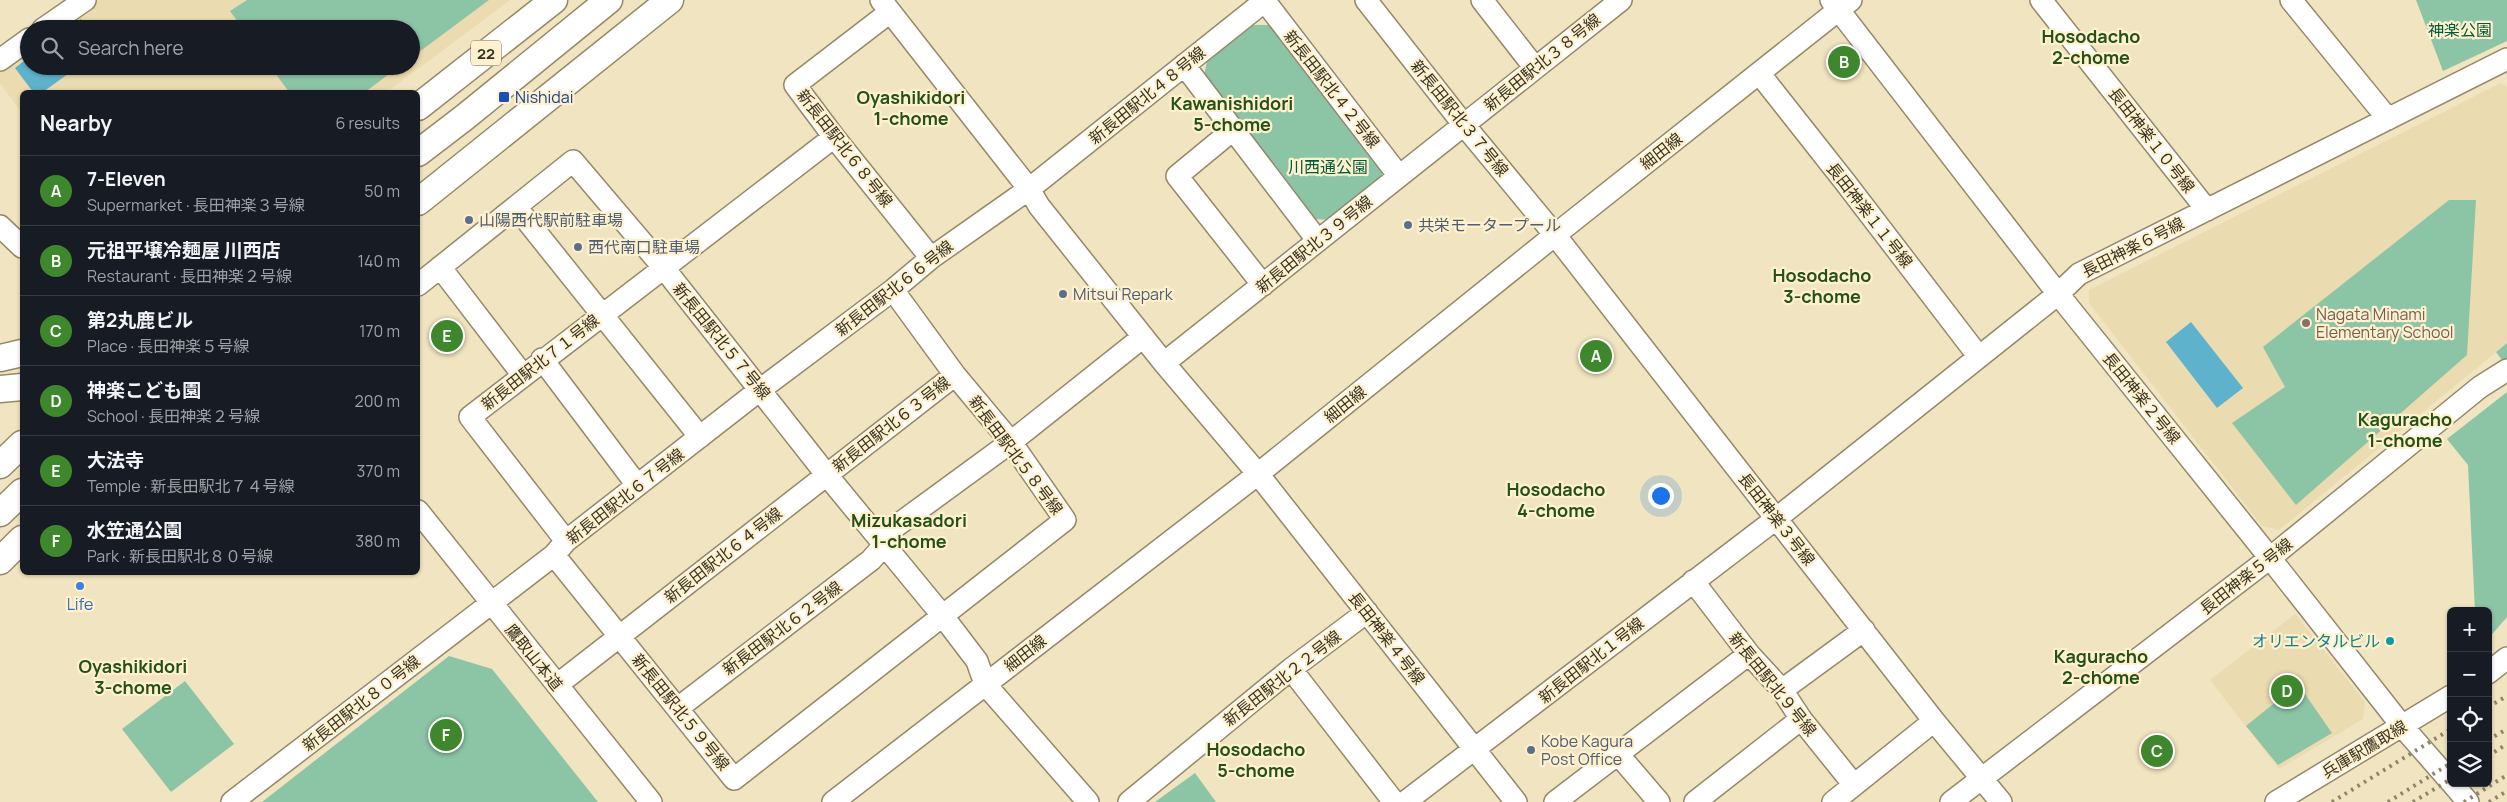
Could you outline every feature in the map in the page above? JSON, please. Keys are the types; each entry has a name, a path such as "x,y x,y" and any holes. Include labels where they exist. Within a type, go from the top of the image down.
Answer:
{"main road":[{"name":"22","path":"420,105 554,0"},
{"path":"420,151 609,0"},
{"path":"420,200 670,0"},
{"path":"0,358 20,353"},
{"path":"0,390 20,387"},
{"path":"0,465 20,446"},
{"path":"0,513 20,494"},
{"path":"0,560 20,541"}],"street":[{"path":"56,20 85,0"},
{"name":"新長田駅北４８号線","path":"1029,189 1265,0"},
{"name":"新長田駅北４２号線","path":"1265,0 1399,176"},
{"name":"新長田駅北３７号線","path":"1366,0 1555,235"},
{"name":"新長田駅北３８号線","path":"1464,124 1620,0"},
{"name":"長田神楽１０号線","path":"2041,0 2207,210"},
{"path":"2291,0 2388,119"},
{"path":"1492,3 1535,68"},
{"name":"細田線","path":"833,802 1258,474 1759,73 1840,3"},
{"name":"長田神楽２号線","path":"1840,3 2058,294 2402,726 2447,778"},
{"name":"新長田駅北６８号線","path":"885,6 795,84 834,137 931,258"},
{"name":"長田神楽４号線","path":"885,6 1029,189 1039,206 1164,363 1258,474 1516,802"},
{"path":"0,60 20,46"},
{"name":"長田神楽６号線","path":"1777,518 1979,358 2058,294 2079,274 2507,59"},
{"path":"1184,65 1318,241"},
{"name":"長田神楽１１号線","path":"1759,73 1979,358"},
{"name":"新長田駅北３９号線","path":"1164,363 1464,124"},
{"path":"1234,129 1177,176 1263,285"},
{"name":"新長田駅北７１号線","path":"560,548 470,417 522,374 834,137"},
{"name":"新長田駅北５７号線","path":"420,283 573,160 663,267 761,389 826,474 942,615 977,661 985,684"},
{"name":"新長田駅北６６号線","path":"761,389 893,290 931,258 1029,189"},
{"path":"516,207 700,437"},
{"path":"0,226 20,246"},
{"name":"長田神楽３号線","path":"1555,235 1934,721 2001,802"},
{"path":"440,267 522,374"},
{"name":"新長田駅北５８号線","path":"893,290 955,375 1011,442 1065,520 942,615"},
{"name":"新長田駅北６２号線","path":"678,708 871,560 884,545 892,529 1011,442 1144,337"},
{"path":"542,359 638,485"},
{"name":"長田神楽５号線","path":"1951,802 2270,558 2480,387 2507,370"},
{"name":"新長田駅北６３号線","path":"826,474 955,375"},
{"name":"新長田駅北６７号線","path":"490,603 761,389"},
{"name":"新長田駅北６４号線","path":"557,685 826,474"},
{"name":"鷹取山本道","path":"420,514 651,802"},
{"name":"新長田駅北１号線","path":"1405,802 1777,518"},
{"name":"新長田駅北５９号線","path":"560,548 620,636 734,779 942,615"},
{"name":"新長田駅北９号線","path":"1693,581 1749,654 1782,690 1801,719 1854,785"},
{"name":"新長田駅北８０号線","path":"232,802 490,603"},
{"name":"新長田駅北２２号線","path":"1129,802 1291,669 1367,612"},
{"path":"1782,690 1864,630"},
{"path":"1555,802 1749,654"},
{"path":"2492,670 2507,658"},
{"path":"1291,669 1394,802"},
{"path":"985,684 1088,802"},
{"name":"兵庫駅鷹取線","path":"2276,802 2449,697"},
{"path":"1695,802 1801,719"},
{"path":"1832,802 1934,721"},
{"path":"1617,753 1659,802"},
{"name":"長田神楽２号線","path":"2455,787 2468,802"}],"shaded area":[{"path":"97,0 510,0 420,67 420,20 69,20"},
{"path":"20,56 20,75 410,75 390,90 20,90 20,110 0,83 0,70"},
{"name":"Nagata Minami Elementary School","path":"2501,83 2507,88 2507,343 2279,530 2262,526 2089,303 2089,290"},
{"path":"2295,614 2365,702 2363,719 2279,769 2210,680"}],"green space":[{"path":"247,0 489,0 420,51 420,20 236,20 230,11"},
{"name":"神楽公園","path":"2416,0 2507,0 2507,41 2443,71"},
{"name":"川西通公園","path":"1251,25 1271,25 1383,167 1381,182 1331,220 1315,219 1204,76 1207,61"},
{"path":"277,75 388,75 368,90 288,90"},
{"path":"2449,200 2476,200 2467,355 2296,505 2232,423 2285,387 2263,347"},
{"path":"2507,343 2507,359 2502,360 2496,352"},
{"path":"2507,392 2507,617 2492,634 2492,607 2475,607 2468,465 2447,439"},
{"path":"449,656 492,669 598,802 262,802"},
{"path":"185,681 234,744 171,792 122,729"},
{"path":"2298,684 2332,733 2278,765 2246,726"},
{"path":"1195,773 1216,802 1155,802"}],"water":[{"path":"20,64 20,75 15,68"},
{"path":"20,75 67,75 46,90 32,90"},
{"path":"2191,322 2243,388 2217,408 2166,342"}],"railway":[{"path":"2492,705 2507,696"},
{"path":"2492,738 2507,729"},
{"path":"2332,802 2447,731"},
{"path":"2492,753 2507,744"},
{"path":"2388,802 2447,765"},
{"path":"2464,802 2507,775"},
{"path":"2413,802 2447,781"},
{"path":"2489,802 2507,791"}],"place":[{"name":"元祖平壌冷麺屋 川西店","path":"1844,62"},
{"name":"Nishidai","path":"504,97"},
{"name":"山陽西代駅前駐車場","path":"469,220"},
{"name":"共栄モータープール","path":"1408,225"},
{"name":"西代南口駐車場","path":"578,247"},
{"name":"Mitsui Repark","path":"1063,294"},
{"name":"Nagata Minami Elementary School","path":"2306,323"},
{"name":"大法寺","path":"447,336"},
{"name":"7-Eleven","path":"1596,356"},
{"name":"Life","path":"80,586"},
{"name":"オリエンタルビル","path":"2390,641"},
{"name":"神楽こども園","path":"2287,691"},
{"name":"水笠通公園","path":"446,735"},
{"name":"Kobe Kagura Post Office","path":"1531,750"},
{"name":"第2丸鹿ビル","path":"2157,751"}],"district":[{"name":"Hosodacho 2-chome","path":"2091,46"},
{"name":"Oyashikidori 1-chome","path":"911,107"},
{"name":"Kawanishidori 5-chome","path":"1232,113"},
{"name":"Hosodacho 3-chome","path":"1822,285"},
{"name":"Kaguracho 1-chome","path":"2405,429"},
{"name":"Hosodacho 4-chome","path":"1556,499"},
{"name":"Mizukasadori 1-chome","path":"909,530"},
{"name":"Kaguracho 2-chome","path":"2101,666"},
{"name":"Oyashikidori 3-chome","path":"133,676"},
{"name":"Hosodacho 5-chome","path":"1256,760"}]}
